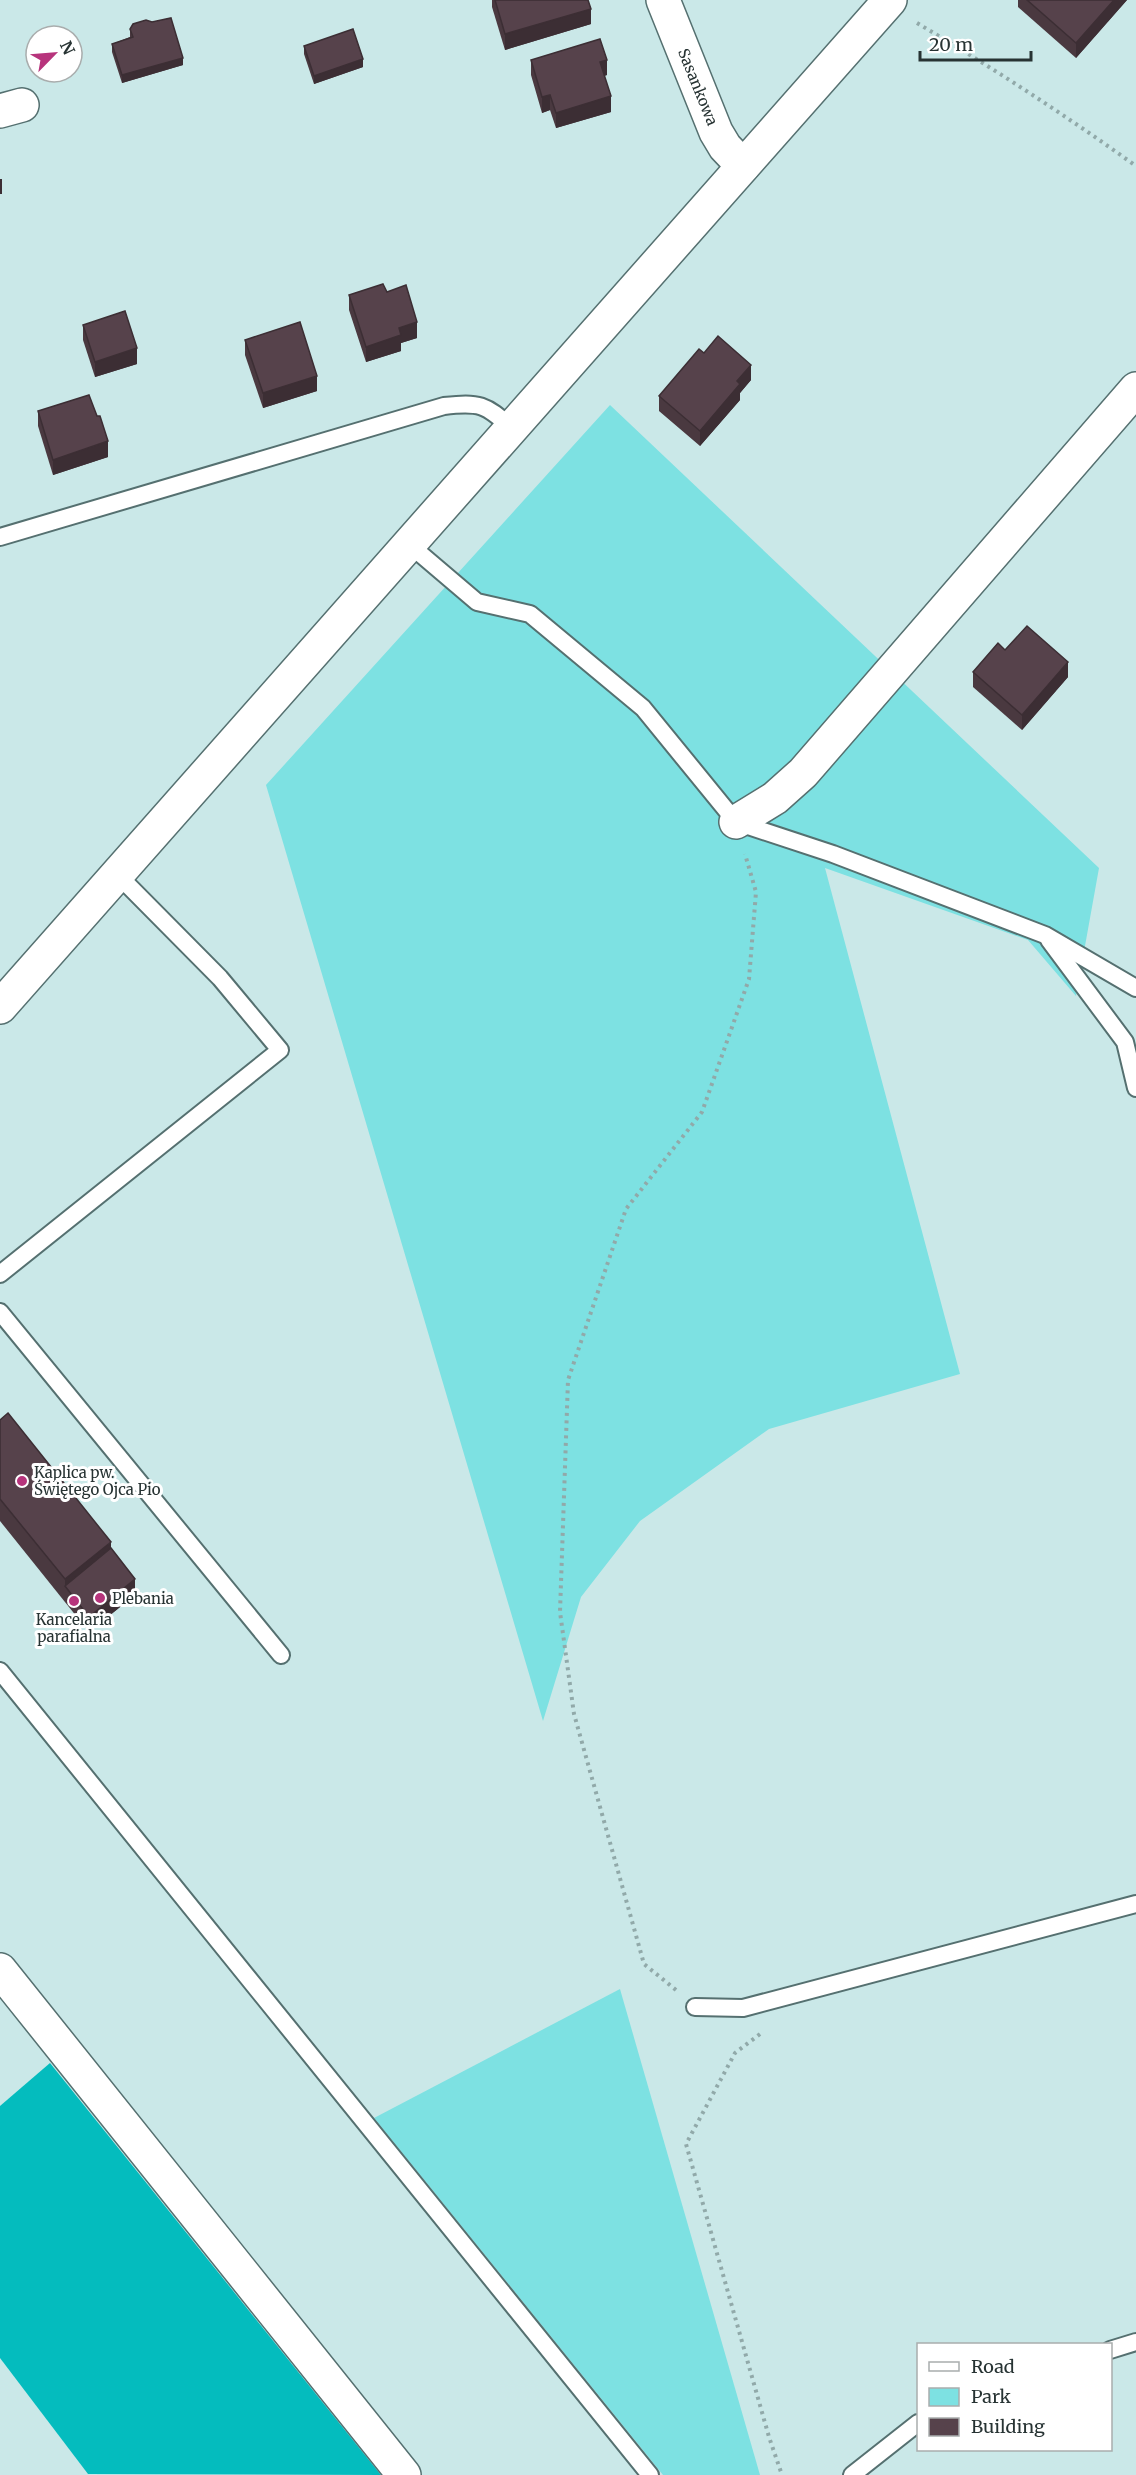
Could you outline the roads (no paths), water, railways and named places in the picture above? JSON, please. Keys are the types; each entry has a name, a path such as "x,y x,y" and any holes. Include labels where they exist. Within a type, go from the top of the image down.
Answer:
{"street":[{"name":"Sasankowa","path":"663,0 716,132 725,147 743,166"},
{"path":"0,1007 888,2"},
{"path":"736,822 775,798 803,773 1136,389"},
{"path":"0,1970 404,2475"}],"lane":[{"path":"0,537 444,406 470,403 493,410 511,428"},
{"path":"410,545 477,602 530,614 643,708 736,822 833,854 1045,934 1136,988"},
{"path":"0,1274 280,1050 220,978 117,874"},
{"path":"1045,934 1125,1042 1136,1088"},
{"path":"0,1312 281,1655"},
{"path":"0,1671 650,2475"},
{"path":"695,2007 743,2008 1136,1904"},
{"path":"1112,2349 1136,2343"},
{"path":"852,2475 917,2424"}],"place":[{"name":"Kaplica pw. Świętego Ojca Pio","path":"22,1481"},
{"name":"Plebania","path":"100,1598"},
{"name":"Kancelaria parafialna","path":"74,1601"}]}
